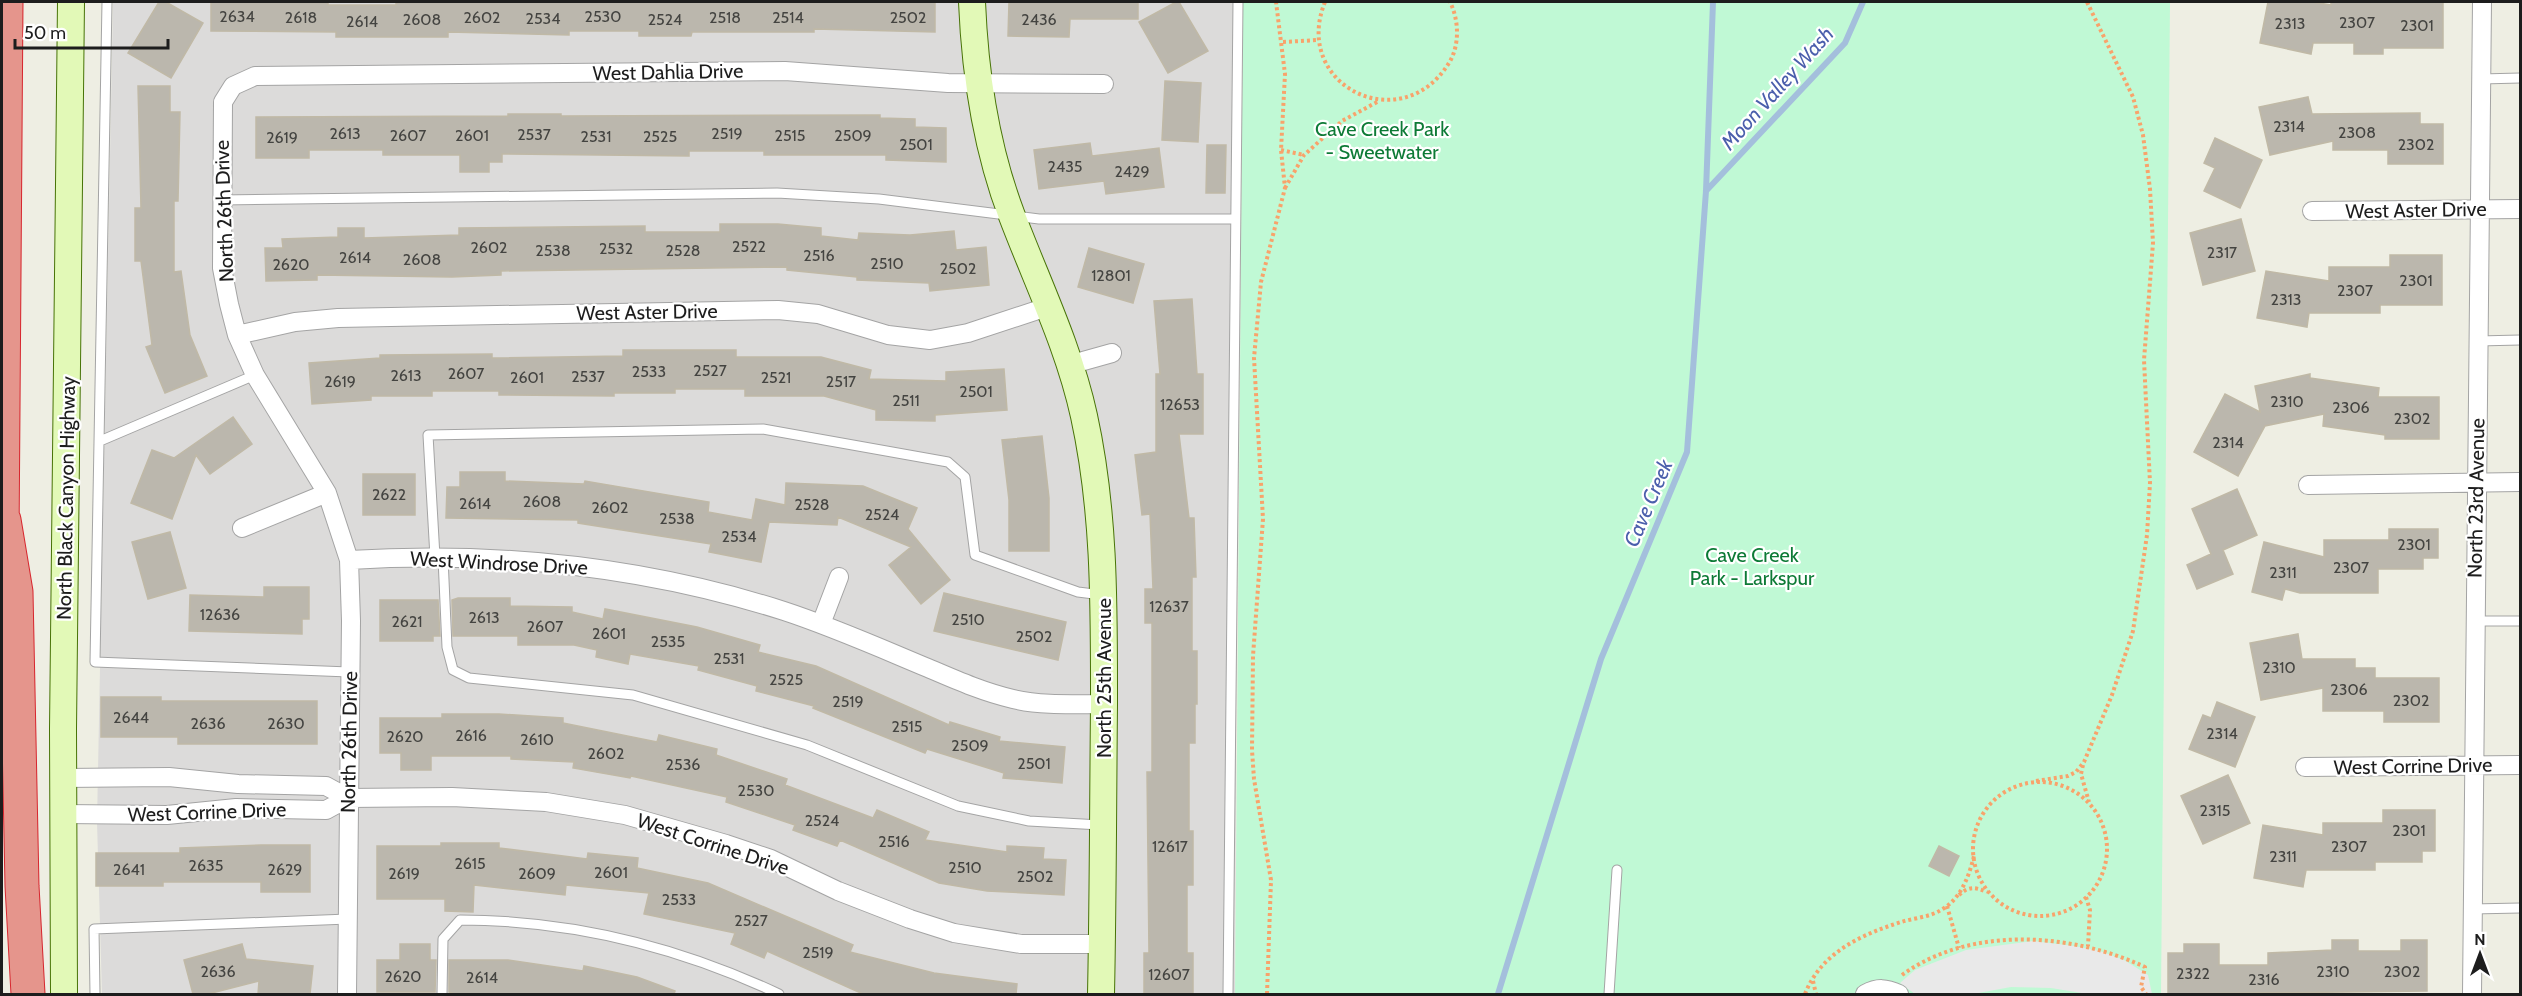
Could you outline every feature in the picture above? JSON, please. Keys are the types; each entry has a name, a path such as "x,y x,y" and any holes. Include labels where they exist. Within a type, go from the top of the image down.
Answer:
{"highway":[{"path":"2,543 6,2"},
{"path":"2,508 16,592 22,886 28,994"}],"street":[{"name":"North Black Canyon Highway","path":"64,994 63,778 71,2"},
{"name":"North 25th Avenue","path":"972,2 975,54 986,125 1011,214 1050,306 1084,414 1096,479 1105,595 1101,994"},
{"name":"North 23rd Avenue","path":"2472,994 2482,2"},
{"name":"West Dahlia Drive","path":"233,86 255,76 785,71 980,84 1104,84"},
{"name":"North 26th Drive","path":"233,86 223,102 222,268 237,335 255,375 327,494 349,560 347,994"},
{"name":"West Aster Drive","path":"2312,211 2520,209"},
{"name":"West Aster Drive","path":"237,335 295,322 338,318 778,310 818,314 888,334 930,340 968,333 1050,306"},
{"path":"1069,366 1112,353"},
{"path":"2308,485 2520,482"},
{"path":"242,528 327,494"},
{"name":"West Windrose Drive","path":"349,560 439,558 546,561 630,573 713,591 821,624 973,688 1015,700 1072,705 1104,704"},
{"path":"821,624 839,577"},
{"name":"West Corrine Drive","path":"2305,767 2520,765"},
{"name":"West Corrine Drive","path":"63,778 169,777 238,784 326,786 348,798"},
{"name":"West Corrine Drive","path":"63,814 167,815 236,808 326,810 348,798 452,797 546,802 625,815 771,859 838,891 910,919 954,933 1021,944 1102,944"},
{"path":"1865,994 1874,989 1898,986"}],"lane":[{"path":"107,2 95,662 349,672"},
{"path":"1228,994 1239,2"},
{"path":"2481,79 2520,78"},
{"path":"221,200 777,193 879,199 1064,220 1235,219"},
{"path":"2478,341 2520,340"},
{"path":"100,441 255,375"},
{"path":"1103,825 1029,821 958,806 807,745 633,695 469,678 453,670 447,647 428,435 763,429 948,462 965,477 975,555 1078,591 1105,595"},
{"path":"2475,621 2520,621"},
{"path":"1610,994 1617,870"},
{"path":"2472,909 2520,908"},
{"path":"95,994 94,929 348,919"},
{"path":"441,994 443,939 460,920 506,920 575,928 675,952 779,994"}],"path":[{"path":"1276,2 1285,74 1281,150 1285,188"},
{"path":"1325,2 1319,16 1318,40 1323,58 1336,78 1355,93 1378,101 1403,99 1420,93 1440,78 1452,58 1457,37 1455,12 1450,2"},
{"path":"2084,762 2076,772 2068,776 2022,783 2001,793 1984,810 1976,826 1976,872 2000,904 2023,914 2046,916 2061,913 2086,897 2100,878 2107,856 2106,837 2098,815 2090,803 2081,774 2112,695 2133,631 2147,535 2150,483 2144,360 2153,243 2145,146 2133,97 2087,2"},
{"path":"1282,42 1318,40"},
{"path":"1267,994 1271,880 1254,779 1252,750 1254,656 1263,519 1254,358 1261,282 1285,188 1305,155 1342,121 1378,101"},
{"path":"1281,150 1305,155"},
{"path":"2036,781 2071,789 2090,803"},
{"path":"1954,900 1970,872 1975,849"},
{"path":"1805,994 1822,963 1844,946 1872,932 1941,911 1966,889 1975,887 1989,892"},
{"path":"2086,897 2090,910 2088,946"},
{"path":"1947,906 1959,948"},
{"path":"1898,986 1926,960 1959,948 2030,939 2109,951 2145,967 2141,987 2145,994"},
{"path":"1814,977 1812,986 1816,994"}],"shaded area":[{"path":"113,2 1239,2 1235,994 102,994 97,822"},
{"path":"2033,941 2100,951 2124,960 2148,975 2152,994 2088,994 2051,988 2011,987 1973,994 1915,994 1900,983 1915,970 1966,950"}],"green space":[{"name":"Cave Creek Park - Larkspur","path":"1243,2 2170,2 2161,994 1235,994"}],"building":[{"path":"159,2 166,2 203,23 171,78 128,53"},
{"path":"211,2 328,2 328,5 396,5 396,2 935,2 935,32 814,29 814,32 692,32 691,36 639,36 639,31 569,31 569,35 448,32 448,37 336,37 336,32 211,31"},
{"path":"1009,2 1138,2 1138,19 1070,19 1069,37 1008,36"},
{"path":"1179,2 1208,51 1168,73 1139,22"},
{"path":"2268,2 2313,2 2331,5 2331,2 2443,2 2443,48 2383,48 2383,54 2354,54 2354,43 2313,43 2311,54 2260,43"},
{"path":"1165,81 1201,83 1198,142 1162,140"},
{"path":"138,86 170,86 170,112 180,112 178,201 174,201 174,272 181,271 190,335 207,376 165,393 146,347 152,345 141,261 135,261 135,208 141,208"},
{"path":"2308,97 2312,114 2420,113 2420,124 2443,124 2443,164 2388,164 2388,150 2333,150 2333,141 2270,155 2259,107"},
{"path":"508,114 561,114 561,116 880,115 880,118 915,119 915,127 946,128 946,162 886,160 886,155 764,155 764,151 689,151 689,156 502,154 502,162 489,162 489,172 460,172 460,155 383,155 383,150 309,150 309,158 256,158 256,117 508,116"},
{"path":"2215,138 2262,160 2240,208 2204,191 2215,168 2204,163"},
{"path":"1090,143 1092,156 1159,148 1164,187 1106,194 1104,181 1039,189 1034,150"},
{"path":"1207,145 1226,145 1225,193 1206,193"},
{"path":"2241,219 2255,271 2203,285 2190,233"},
{"path":"720,224 778,224 821,228 821,236 858,240 859,233 910,235 954,231 956,250 986,247 989,285 930,291 929,283 857,280 857,277 787,270 787,267 501,271 501,275 452,277 317,275 317,280 266,281 265,248 283,248 282,239 338,237 338,228 364,228 364,238 459,235 459,228 645,226 645,232 720,232"},
{"path":"1089,248 1144,264 1133,303 1078,287"},
{"path":"2390,255 2442,255 2442,305 2380,305 2380,313 2309,313 2307,327 2257,318 2266,271 2329,281 2329,267 2390,267"},
{"path":"1192,299 1197,374 1203,374 1203,434 1179,434 1189,518 1194,518 1196,577 1192,577 1192,651 1197,651 1197,704 1195,704 1195,743 1189,743 1189,831 1193,831 1193,885 1187,885 1187,953 1193,953 1193,994 1144,994 1144,953 1149,953 1147,772 1152,772 1152,623 1145,623 1145,589 1153,589 1150,514 1142,515 1135,455 1156,452 1156,374 1160,374 1154,301"},
{"path":"623,350 736,350 736,357 821,357 871,370 869,379 946,381 946,372 1004,369 1007,410 935,415 935,421 876,420 876,410 824,396 745,396 745,389 675,389 675,393 614,393 614,396 499,395 499,391 432,391 432,396 371,396 371,400 312,404 309,363 380,358 380,355 492,354 492,358 623,356"},
{"path":"2310,374 2310,378 2379,388 2378,397 2439,397 2439,439 2385,439 2385,435 2323,426 2324,414 2265,426 2238,476 2194,452 2225,394 2260,412 2255,386"},
{"path":"233,417 252,444 210,474 196,455 172,519 131,503 152,450 174,458"},
{"path":"1042,436 1049,498 1049,551 1009,551 1009,500 1002,440"},
{"path":"460,472 505,472 505,481 584,484 585,481 709,502 708,512 752,520 756,499 785,505 786,483 863,486 917,508 908,529 950,580 921,604 889,565 911,547 838,517 837,525 769,522 761,562 709,552 711,544 578,523 578,520 446,518 447,487 460,487"},
{"path":"363,474 415,474 415,515 363,515"},
{"path":"2237,489 2257,535 2223,550 2233,574 2197,589 2187,565 2211,554 2192,509"},
{"path":"2389,529 2438,529 2438,558 2423,558 2423,569 2378,569 2378,593 2300,593 2285,589 2282,600 2252,592 2264,542 2324,557 2324,540 2389,540"},
{"path":"170,532 186,588 148,599 132,542"},
{"path":"264,587 309,587 309,619 302,619 302,634 189,631 190,595 264,597"},
{"path":"944,593 1066,622 1058,660 934,631"},
{"path":"510,598 510,606 572,607 572,612 603,619 605,609 697,627 760,645 758,652 816,666 949,725 950,722 1000,737 999,741 1065,747 1062,783 1003,778 1004,773 927,749 925,753 813,708 814,706 756,691 757,686 698,670 699,666 630,654 628,664 596,657 597,650 574,645 518,645 518,636 453,636 452,600"},
{"path":"380,600 438,600 440,636 433,636 433,641 380,641"},
{"path":"2298,634 2302,659 2355,659 2355,668 2375,668 2375,678 2439,678 2439,722 2384,722 2384,711 2323,711 2323,688 2261,700 2250,643"},
{"path":"101,697 161,697 161,701 317,701 317,744 178,744 178,737 101,737"},
{"path":"2217,702 2255,717 2235,767 2189,749 2203,715 2211,718"},
{"path":"442,714 499,714 563,718 563,723 657,742 659,735 717,749 716,755 787,779 785,785 873,818 877,810 929,832 925,840 1007,852 1007,846 1044,848 1043,859 1066,860 1064,895 987,891 939,883 840,840 837,846 793,830 795,825 726,802 727,797 631,776 630,778 573,768 574,762 511,759 511,756 431,756 431,770 401,770 401,753 380,753 380,718 442,718"},
{"path":"2228,775 2250,823 2203,844 2181,796"},
{"path":"2383,810 2435,810 2435,851 2422,851 2422,862 2375,862 2375,870 2306,870 2303,887 2254,878 2263,825 2323,835 2323,823 2383,823"},
{"path":"441,843 499,843 499,848 587,859 588,853 638,858 637,868 708,883 853,945 850,952 934,973 1017,984 1016,994 863,994 767,951 764,958 731,944 735,933 644,914 649,893 566,885 565,895 474,885 473,912 445,911 445,899 377,899 377,846 441,846"},
{"path":"310,845 310,892 261,892 261,882 163,882 163,886 96,886 96,853 180,853 180,848"},
{"path":"1939,846 1959,856 1949,876 1929,866"},
{"path":"2332,940 2358,940 2358,951 2401,951 2401,940 2427,940 2427,991 2168,994 2168,953 2184,953 2184,944 2219,944 2219,965 2268,965 2268,953 2332,950"},
{"path":"242,944 246,959 313,966 310,994 258,994 259,981 208,994 193,994 184,960"},
{"path":"400,944 430,944 430,960 436,960 435,992 377,992 377,960 400,960"},
{"path":"449,960 508,960 583,971 584,966 637,977 675,991 674,994 455,994 449,992"}],"waterway":[{"name":"Cave Creek","path":"1498,994 1601,659 1687,452 1706,191 1713,2"},
{"name":"Moon Valley Wash","path":"1706,191 1845,43 1863,2"}],"park label":[{"name":"Cave Creek Park - Sweetwater","path":"1382,140"}]}
